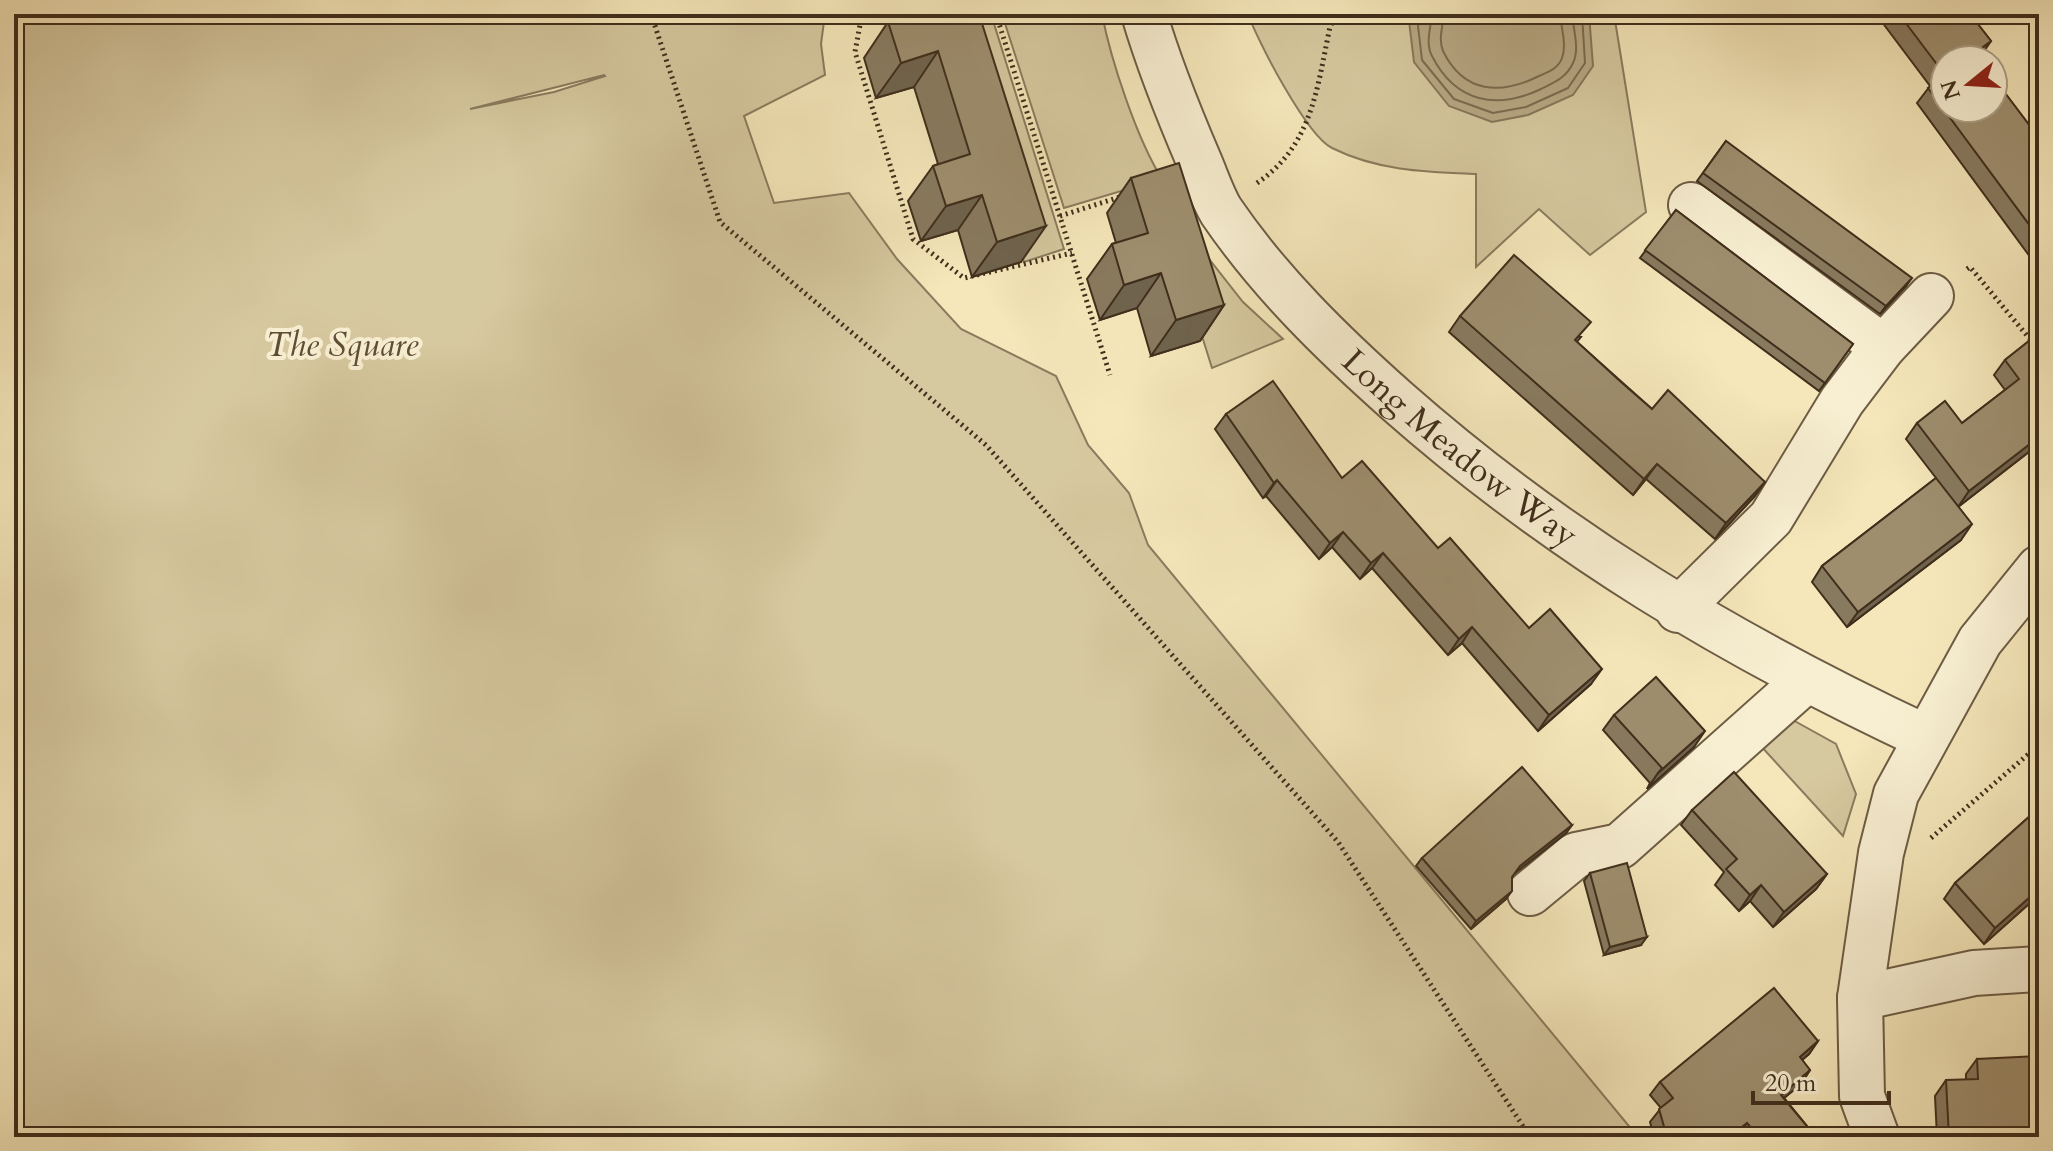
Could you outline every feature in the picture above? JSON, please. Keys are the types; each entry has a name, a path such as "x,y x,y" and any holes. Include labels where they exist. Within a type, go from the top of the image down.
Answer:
{"street":[{"name":"Long Meadow Way","path":"1144,14 1166,86 1220,209 1321,333 1455,452 1595,555 1678,610 1805,681 1925,737"},
{"path":"1691,205 1883,347"},
{"path":"1678,610 1771,518 1842,401 1883,347 1931,296"},
{"path":"1877,1137 1862,1096 1860,998 1885,839 1896,794 1980,641 2039,568"},
{"path":"1530,893 1576,855 1620,846 1805,681"},
{"path":"1860,998 1974,973 2039,969"}],"path":[{"path":"651,14 720,222 986,445 1338,842 1530,1137"},
{"path":"862,14 855,52 913,239 964,278 1072,253"},
{"path":"996,14 1110,375"},
{"path":"1220,209 1267,177 1309,124 1330,27 1336,14"},
{"path":"1060,216 1132,193"},
{"path":"1931,296 1970,267 2039,350"},
{"path":"1885,839 1934,839 2039,745"}],"green space":[{"name":"The Square","path":"14,14 825,14 821,44 825,75 744,116 774,203 849,193 897,259 961,329 1056,376 1088,445 1129,493 1148,545 1638,1137 14,1137 14,485 19,484 14,484","holes":["605,76 554,92 470,109"]},
{"path":"947,14 991,14 1064,249 1024,262"},
{"path":"1002,14 1102,14 1126,99 1143,143 1162,179 1064,208"},
{"path":"1248,14 1614,14 1646,212 1590,255 1539,209 1476,267 1476,174 1385,166 1332,148 1297,108 1272,66"},
{"path":"1157,193 1243,302 1283,339 1212,368"},
{"path":"1791,719 1836,744 1856,794 1843,836 1760,745"}],"water":[{"path":"1417,14 1589,14 1593,66 1573,95 1528,115 1492,122 1449,106 1414,62 1409,21"}],"building":[{"path":"915,14 979,14 1046,226 997,242 982,195 946,206 933,166 970,154 938,51 901,63 888,22"},
{"path":"1899,14 1970,14 1991,41 1987,44 1929,44 1929,54"},
{"path":"2009,98 2039,138 2039,238 1955,124 2009,124"},
{"path":"1726,141 1912,278 1886,306 1703,173"},
{"path":"1179,163 1224,305 1176,320 1161,273 1124,285 1112,244 1148,233 1131,178"},
{"path":"1676,210 1853,344 1825,383 1645,250"},
{"path":"1514,255 1591,322 1575,340 1621,382 1652,409 1668,390 1765,482 1726,523 1657,464 1644,479 1460,316"},
{"path":"2039,333 2039,437 1969,491 1917,423 1945,401 1962,423 2019,379 2005,360"},
{"path":"1273,381 1342,478 1362,461 1438,548 1450,538 1529,628 1550,609 1602,669 1549,715 1472,627 1459,639 1383,553 1371,563 1343,532 1330,543 1277,480 1274,483 1226,414"},
{"path":"1936,478 1972,524 1858,612 1822,566"},
{"path":"1656,677 1705,731 1658,773 1662,768 1614,715"},
{"path":"1522,767 1572,825 1520,866 1512,877 1512,891 1476,921 1422,858"},
{"path":"1734,772 1827,874 1784,912 1761,885 1750,895 1726,869 1737,859 1692,810"},
{"path":"2039,808 2039,889 1995,928 1955,883"},
{"path":"1627,863 1647,937 1610,947 1590,873"},
{"path":"1774,988 1818,1041 1800,1057 1810,1070 1781,1095 1816,1137 1759,1137 1747,1123 1730,1137 1667,1137 1659,1109 1673,1098 1660,1082"},
{"path":"2039,1056 2039,1137 1949,1137 1946,1080 1978,1079 1977,1059"}]}
